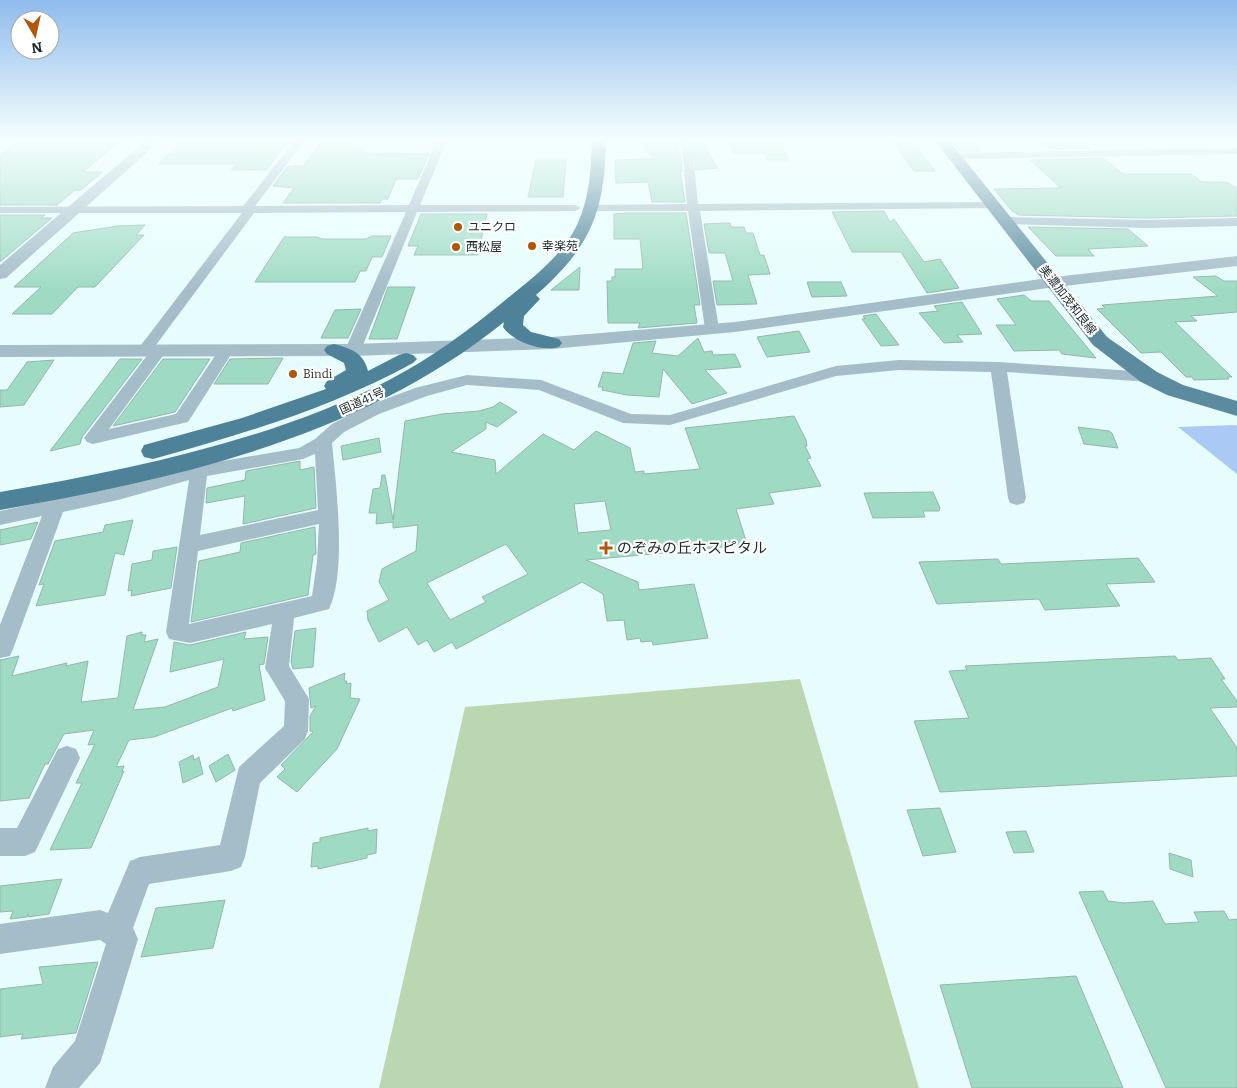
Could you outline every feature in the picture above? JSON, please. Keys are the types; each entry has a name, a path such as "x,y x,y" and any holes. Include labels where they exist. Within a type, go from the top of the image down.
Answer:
{"highway":[{"name":"国道41号","path":"0,501 130,476 214,454 273,436 373,396 410,377 497,318 540,281 568,253 584,227 581,189"},
{"name":"国道41号","path":"0,482 117,461 272,414 338,391 394,365 473,319 521,281 596,194 596,189"},
{"path":"540,281 536,293 514,315 513,327 524,336 552,343"},
{"path":"272,414 352,377 357,371 356,362 343,350"}],"main road":[{"name":"美濃加茂和良線","path":"981,189 1100,341 1149,377 1175,390 1237,409"}],"street":[{"path":"0,274 98,189"},
{"path":"246,210 263,189"},
{"path":"343,350 421,189"},
{"path":"691,189 712,329"},
{"path":"0,210 994,205"},
{"path":"226,350 182,418 93,438 153,349 250,212 246,210"},
{"path":"1007,221 1138,224 1237,222"},
{"path":"0,351 153,349 343,350 552,343 712,329 1054,282 1237,261"},
{"path":"0,518 55,507 199,471 303,453 323,442 338,428 373,410 421,392 467,380 541,385 629,419 670,420 780,389 811,377 836,371 899,365 998,367 1149,377"},
{"path":"998,367 1017,498"},
{"path":"199,471 177,632 190,634 321,603 328,575 329,515 323,442"},
{"path":"2,649 55,507"},
{"path":"189,545 329,515"},
{"path":"111,929 120,923 140,872 231,856 248,776 296,730 298,699 278,668 284,612"},
{"path":"0,842 25,842 66,758"},
{"path":"0,938 100,925 111,929 123,939 88,1051 65,1079 62,1088"}],"green space":[{"path":"800,679 919,1088 379,1088 465,707"}],"water":[{"path":"1235,425 1237,426 1237,474 1178,427"}],"building":[{"path":"0,189 82,189 75,190 57,205 0,205"},
{"path":"293,189 392,189 388,199 382,199 380,203 283,203"},
{"path":"530,189 564,189 563,197 528,197"},
{"path":"649,189 683,189 685,202 652,202"},
{"path":"994,189 1237,189 1237,216 1146,218 1019,215 1012,211"},
{"path":"884,211 890,222 894,219 924,262 940,259 959,288 927,293 901,252 852,252 832,212"},
{"path":"686,213 700,305 694,305 697,323 638,328 640,323 608,323 607,281 612,281 612,277 615,277 615,269 643,269 640,239 614,239 614,214"},
{"path":"421,214 487,214 478,255 414,255 418,246 408,246"},
{"path":"0,215 45,215 41,218 52,218 0,262"},
{"path":"730,223 731,227 744,227 746,233 753,233 760,255 764,255 770,274 748,275 757,304 717,305 713,281 733,281 725,253 709,253 704,224"},
{"path":"145,225 136,235 144,235 95,287 78,287 52,314 12,314 41,287 14,287 73,233 117,226"},
{"path":"1028,227 1128,229 1148,246 1088,249 1094,256 1056,256"},
{"path":"372,236 391,236 382,257 372,257 366,271 360,271 355,282 255,282 284,237 366,239"},
{"path":"580,267 579,290 551,290"},
{"path":"1216,276 1224,281 1237,281 1237,312 1191,316 1197,321 1175,322 1232,377 1227,377 1229,379 1194,380 1192,377 1186,377 1161,352 1141,353 1097,309 1105,308 1102,305 1218,296 1193,277"},
{"path":"807,282 841,282 847,296 812,297"},
{"path":"388,287 415,287 397,339 369,339"},
{"path":"1024,295 1031,301 1049,301 1096,358 1062,354 1059,350 1014,351 996,325 1016,325 997,299"},
{"path":"962,302 982,334 957,335 963,342 944,343 919,313 938,311 934,306"},
{"path":"361,309 348,338 321,338 335,310"},
{"path":"876,314 899,345 881,346 862,319 865,319 863,316"},
{"path":"799,331 810,352 767,357 757,337"},
{"path":"698,338 704,352 712,351 713,355 735,354 741,367 705,370 727,393 692,404 663,369 659,397 627,395 602,390 603,387 598,387 603,372 623,374 633,343 656,341 652,353 678,356"},
{"path":"283,358 268,384 214,384 230,359"},
{"path":"120,359 142,359 82,437 80,444 50,451"},
{"path":"163,359 210,359 175,412 113,426"},
{"path":"54,360 24,405 0,407 0,390 7,390 27,362"},
{"path":"500,402 517,412 497,427 486,422 486,429 451,452 495,460 496,474 543,434 574,450 596,431 630,448 635,472 644,471 644,474 700,469 685,428 794,416 806,440 807,446 805,446 811,458 807,459 821,486 769,493 774,504 736,509 747,544 703,549 704,552 687,554 686,551 586,560 638,582 639,590 694,584 708,638 653,645 652,641 641,642 640,638 627,640 624,620 607,621 603,594 582,582 456,649 452,642 434,652 427,640 418,645 407,627 379,642 368,620 367,611 389,600 379,582 382,569 416,551 418,525 393,528 393,522 376,524 377,513 369,513 373,489 380,488 382,475 385,475 393,520 405,421 442,414 479,411 493,407","holes":["605,501 611,530 578,533 574,504","506,544 528,574 482,597 486,602 450,620 427,583"]},
{"path":"1078,427 1109,431 1112,433 1118,448 1084,444"},
{"path":"379,438 381,452 343,460 341,446"},
{"path":"300,461 300,470 314,467 316,508 243,524 245,496 206,503 207,488 245,480 246,471"},
{"path":"933,492 940,508 939,511 923,511 925,517 873,518 864,493"},
{"path":"133,520 124,555 115,553 105,595 36,606 44,584 39,585 55,541 103,532 105,525"},
{"path":"38,522 31,539 0,545 0,530"},
{"path":"315,527 316,554 313,555 308,595 191,622 199,561 240,552 241,543"},
{"path":"177,547 171,588 131,596 132,590 128,591 132,564 152,560 153,551"},
{"path":"1138,558 1155,582 1106,584 1120,606 1045,610 1039,599 937,604 919,562 998,559 1001,564"},
{"path":"316,628 313,667 293,669 291,662 295,631"},
{"path":"142,632 142,635 146,635 144,642 158,639 133,710 165,707 218,687 224,659 170,672 174,642 190,645 246,632 244,639 268,637 264,664 259,665 265,700 233,711 232,708 154,737 129,740 116,767 124,766 122,772 124,771 91,848 50,850 82,783 76,783 95,744 88,745 94,730 64,734 48,764 45,764 29,798 0,801 0,660 19,656 12,676 67,663 66,666 88,661 81,702 118,698 127,636"},
{"path":"1175,656 1178,660 1211,658 1225,679 1221,679 1237,701 1237,707 1210,708 1237,748 1237,776 940,792 914,721 969,718 949,671 967,670 965,666"},
{"path":"345,673 344,681 347,681 346,684 351,683 350,698 360,699 337,749 297,792 277,777 285,769 281,765 313,732 310,731 310,716 316,706 311,708 309,688"},
{"path":"228,754 235,770 216,782 209,766"},
{"path":"193,755 194,760 199,757 203,774 183,783 179,762"},
{"path":"940,808 956,852 923,856 907,810"},
{"path":"368,828 368,831 377,829 376,853 367,855 367,858 318,869 318,866 311,867 313,843 320,842 320,838"},
{"path":"1026,831 1034,852 1014,853 1006,832"},
{"path":"1169,853 1191,860 1193,877 1170,869"},
{"path":"62,879 49,914 28,917 28,914 27,917 10,919 13,911 0,912 0,886"},
{"path":"1103,891 1108,901 1124,903 1153,901 1165,924 1199,922 1194,912 1224,911 1229,920 1237,919 1237,1088 1166,1088 1079,892"},
{"path":"225,900 213,948 141,957 156,908"},
{"path":"98,962 76,1033 21,1039 23,1034 0,1037 0,989 43,984 39,967"},
{"path":"1076,976 1123,1088 972,1088 940,985"}],"place":[{"name":"ユニクロ","path":"458,227"},
{"name":"幸楽苑","path":"532,246"},
{"name":"西松屋","path":"456,247"},
{"name":"Bindi","path":"293,374"},
{"name":"のぞみの丘ホスピタル","path":"606,548"}]}
